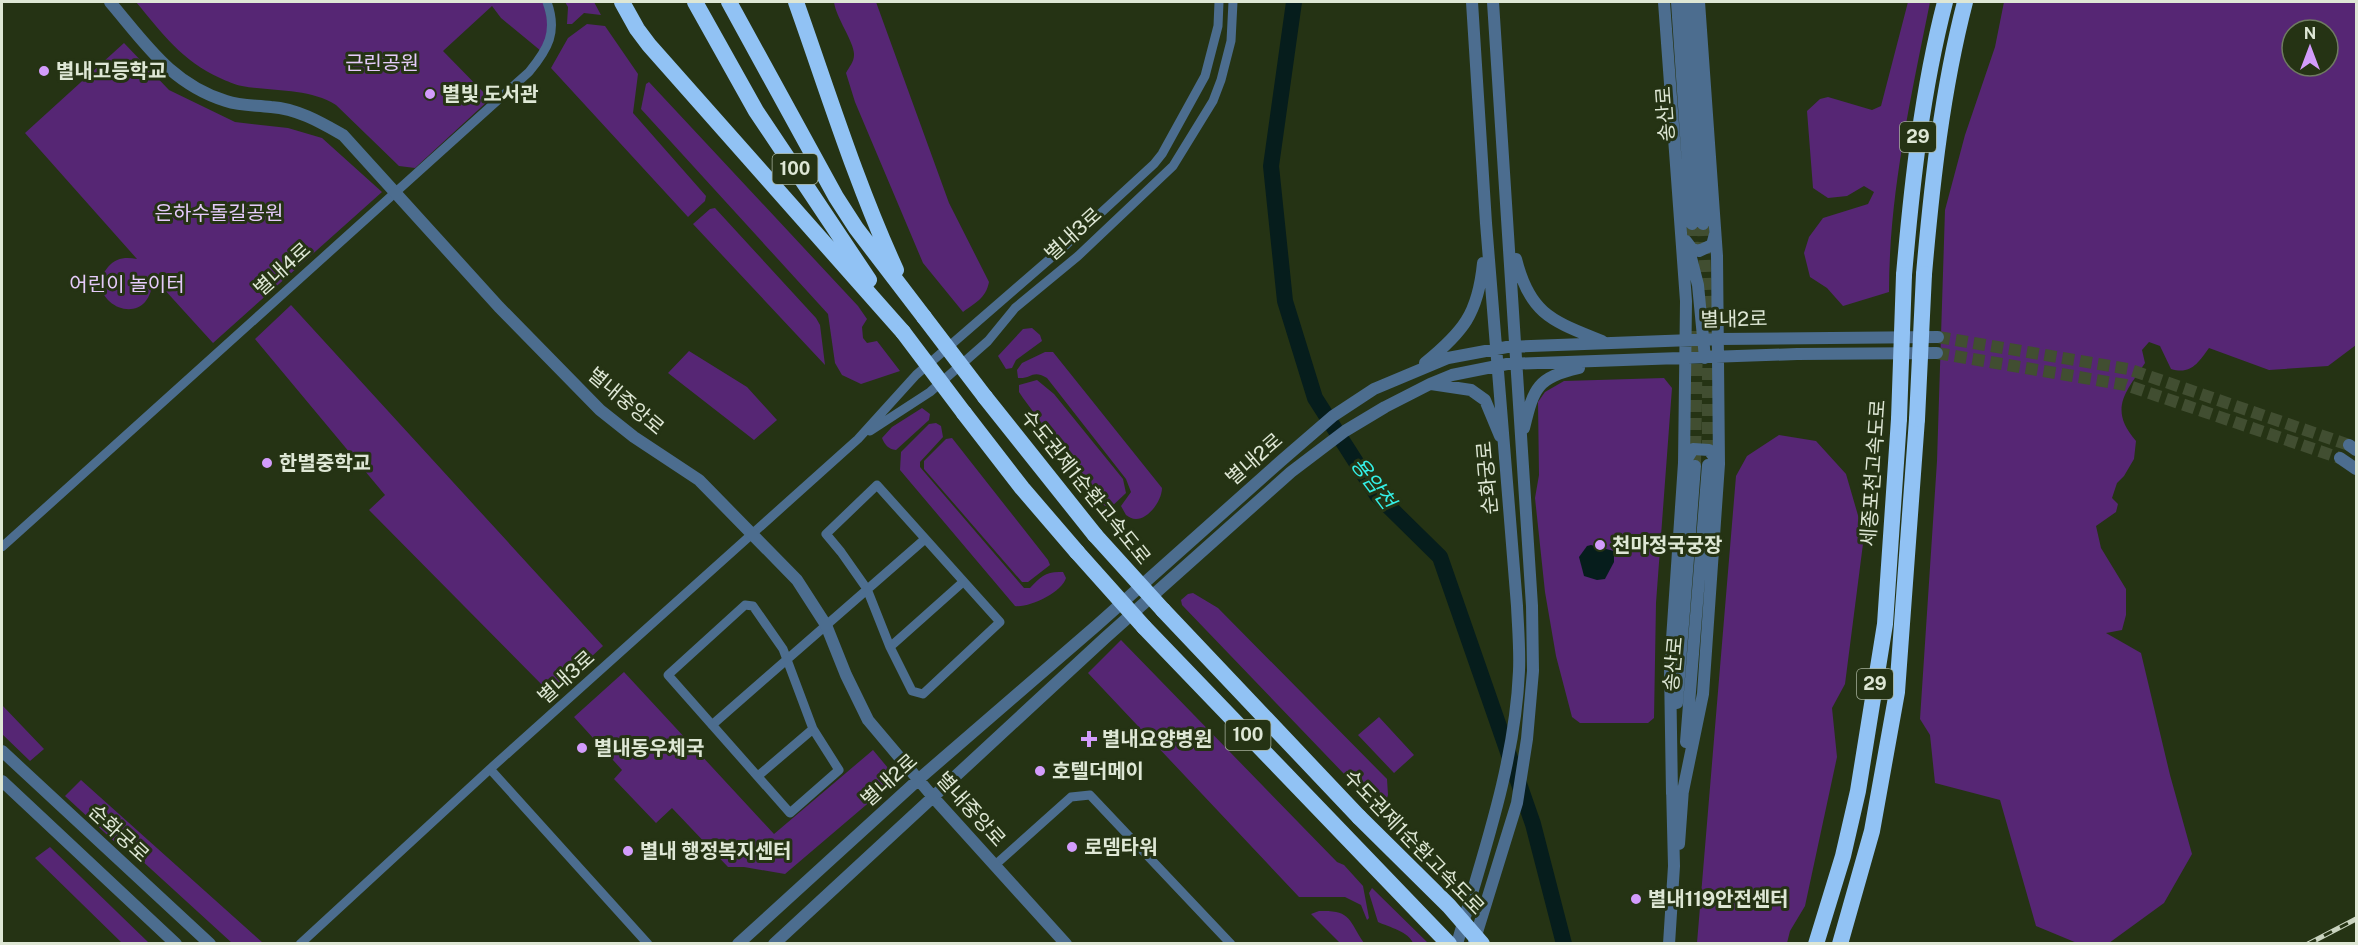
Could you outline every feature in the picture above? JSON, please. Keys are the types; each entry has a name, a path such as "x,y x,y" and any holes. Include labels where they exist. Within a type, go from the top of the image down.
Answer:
{"highway":[{"path":"622,2 649,45 903,332"},
{"name":"100","path":"695,2 756,111 903,332 1022,489 1144,627 1449,944"},
{"name":"수도권제1순환고속도로","path":"729,2 836,197 856,228 1095,535 1162,610 1359,817 1449,906 1482,944"},
{"path":"796,2 875,223 900,278 924,317"},
{"name":"세종포천고속도로","path":"1816,944 1858,791 1885,624 1899,419 1904,275 1913,169 1929,72 1945,2"},
{"name":"세종포천고속도로","path":"1840,944 1872,831 1897,692 1932,184 1957,33 1965,2"}],"street":[{"name":"별내중앙로","path":"110,2 155,57 172,73 192,85 227,101 288,110 320,121 343,135 499,307 600,410 634,437 699,480 754,534 797,580 826,625 846,675 868,720 933,797 1066,944"},
{"name":"별내4로","path":"2,547 529,72 544,54 550,39 552,23 547,2"},
{"name":"별내3로","path":"300,944 490,769 858,439 916,375 1067,244 1162,154 1205,76 1218,26 1219,2"},
{"name":"별내3로","path":"858,439 930,392 988,341 1015,308 1078,256 1173,166 1212,101 1221,80 1231,41 1233,2"},
{"name":"순화궁로","path":"1457,944 1499,799 1512,737 1519,670 1511,530 1486,232 1472,2"},
{"name":"순화궁로","path":"1473,944 1517,803 1527,738 1533,670 1532,606 1493,2"},
{"path":"1664,2 1705,358"},
{"name":"송산로","path":"1677,2 1691,231"},
{"name":"송산로","path":"1688,2 1691,231"},
{"path":"1677,795 1702,694 1719,357 1716,231 1699,2"},
{"path":"1509,229 1521,279 1532,302 1551,319 1606,343"},
{"path":"1691,231 1692,249 1699,251 1712,245 1716,231"},
{"path":"1669,944 1677,795 1670,669 1689,464 1686,340 1691,231"},
{"path":"1415,371 1463,328 1475,306 1482,281 1486,232"},
{"name":"별내2로","path":"738,944 919,779 1096,626 1281,461 1340,411 1389,382 1448,358 1516,347 1704,339 1938,337"},
{"name":"별내2로","path":"774,944 1208,545 1291,472 1345,431 1398,400 1452,375 1516,364 1938,352"},
{"path":"1520,441 1530,404 1539,384 1553,374 1602,362"},
{"path":"1430,384 1471,390 1485,400 1504,445"},
{"path":"1689,464 1693,449 1701,448 1709,450 1714,465"},
{"path":"2340,458 2356,469"},
{"path":"877,485 925,539 1000,622 923,694 912,691 890,646 867,589 826,534 877,485"},
{"path":"712,725 925,539"},
{"path":"890,646 963,582"},
{"path":"745,605 753,606 788,660 813,729 839,770 790,813 668,675 745,605"},
{"path":"758,776 813,729"},
{"name":"순화궁로","path":"2,751 210,944"},
{"path":"490,769 648,944"},
{"path":"2,781 176,944"},
{"name":"별내중앙로","path":"995,865 1071,797 1090,795 1231,944"}],"green space":[{"name":"근린공원","path":"136,2 544,2 549,30 541,51 501,18 492,6 443,51 490,99 415,168 399,166 336,105 303,93 254,88 228,82 195,64 154,24"},
{"path":"565,2 594,2 601,15 584,13 572,24 567,24 568,7"},
{"path":"834,2 876,2 949,203 989,282 983,296 963,312 923,263 855,102 846,73 853,60 854,50"},
{"path":"1908,2 1930,2 1902,146 1893,219 1889,292 1843,306 1827,288 1810,277 1804,253 1809,237 1823,218 1868,204 1874,192 1864,186 1847,196 1828,198 1813,188 1807,111 1820,99 1828,97 1872,110 1881,106"},
{"path":"2004,2 2356,2 2356,345 2328,366 2269,370 2209,348 2189,369 2178,370 2171,369 2160,346 2149,342 2142,350 2145,363 2126,392 2123,401 2123,419 2136,441 2134,459 2117,483 2112,498 2118,504 2116,512 2096,526 2101,548 2126,589 2126,615 2122,630 2106,633 2141,653 2170,775 2192,854 2164,903 2109,943 2077,943 2036,926 2000,800 1935,783 1930,735 1920,719 1937,461 1945,210 1965,135 1995,47"},
{"path":"587,24 605,26 638,74 633,113 706,196 705,201 688,217 551,68 568,38"},
{"name":"은하수돌길공원","path":"124,43 169,90 235,122 288,128 322,138 382,192 213,343 153,277 149,295 141,306 130,309 119,307 109,301 103,291 102,280 108,267 114,261 122,258 137,259 25,133"},
{"path":"649,82 858,306 867,319 862,327 863,338 867,343 877,341 900,371 861,384 842,375 835,363 828,314 641,109 646,84"},
{"path":"715,208 816,318 820,325 825,365 693,224 710,209"},
{"path":"291,305 603,646 551,694 369,510 385,495 255,339"},
{"path":"1032,328 1040,335 1042,341 1016,360 1012,368 1006,369 998,356 1023,329"},
{"path":"689,351 747,387 777,420 754,440 668,373"},
{"path":"1045,352 1053,352 1162,488 1157,503 1146,516 1136,519 1126,515 1121,506 1131,492 1126,479 1047,378 1035,374 1018,378 1017,370 1022,363"},
{"name":"천마정국궁장","path":"1664,378 1672,388 1656,603 1654,718 1648,723 1580,723 1572,717 1556,656 1545,592 1535,498 1539,475 1538,402 1545,392 1564,381"},
{"path":"1037,380 1054,394 1123,479 1126,493 1109,509 1100,502 1019,392 1019,385"},
{"path":"922,408 930,414 929,420 896,450 884,443 882,438 892,427"},
{"path":"936,423 941,426 943,437 920,462 920,467 1024,588 1030,588 1048,573 1063,572 1066,578 1052,594 1037,602 1015,606 900,470 901,452 929,424"},
{"path":"1779,435 1816,441 1846,474 1864,536 1845,684 1832,708 1837,757 1805,906 1790,931 1787,943 1697,943 1736,476 1747,456"},
{"path":"952,438 1048,560 1050,565 1028,582 1022,582 924,469 924,461 946,439"},
{"path":"1193,593 1218,608 1387,779 1388,795 1385,804 1366,785 1359,786 1347,777 1182,605 1181,600"},
{"path":"1121,640 1363,886 1369,918 1367,920 1361,905 1345,897 1299,897 1088,673"},
{"path":"624,672 774,834 873,750 888,768 886,788 785,874 744,867 728,867 672,808 656,823 614,779 622,770 574,717"},
{"path":"2,705 44,749 30,761 2,734"},
{"path":"1379,717 1414,755 1394,773 1358,735"},
{"path":"81,780 263,943 232,943 128,848 117,844 65,796"},
{"path":"50,847 149,943 122,943 35,858"},
{"path":"1372,888 1428,943 1413,943 1403,933 1378,922 1369,893"},
{"path":"1319,911 1343,914 1364,943 1340,943 1311,914"}],"water":[{"path":"1587,546 1614,551 1614,562 1605,579 1597,580 1584,576 1579,557"}],"waterway":[{"name":"용암천","path":"1294,2 1271,166 1285,301 1315,398 1377,495 1440,557 1533,824 1564,944"}],"tunnel":[{"path":"1692,224 1693,256"},
{"path":"1703,224 1708,345 1708,458"},
{"path":"1695,466 1697,331"},
{"path":"1938,337 2128,369 2349,445"},
{"path":"1937,353 2126,385 2340,458"}],"railway":[{"path":"2308,944 2356,919"}],"place":[{"name":"별내고등학교","path":"44,71"},
{"name":"별빛 도서관","path":"430,94"},
{"name":"한별중학교","path":"267,463"},
{"name":"천마정국궁장","path":"1600,545"},
{"name":"별내요양병원","path":"1089,739"},
{"name":"별내동우체국","path":"582,748"},
{"name":"호텔더메이","path":"1040,771"},
{"name":"로뎀타워","path":"1072,847"},
{"name":"별내 행정복지센터","path":"628,851"},
{"name":"별내119안전센터","path":"1636,899"}],"park label":[{"name":"어린이 놀이터","path":"127,284"}]}
